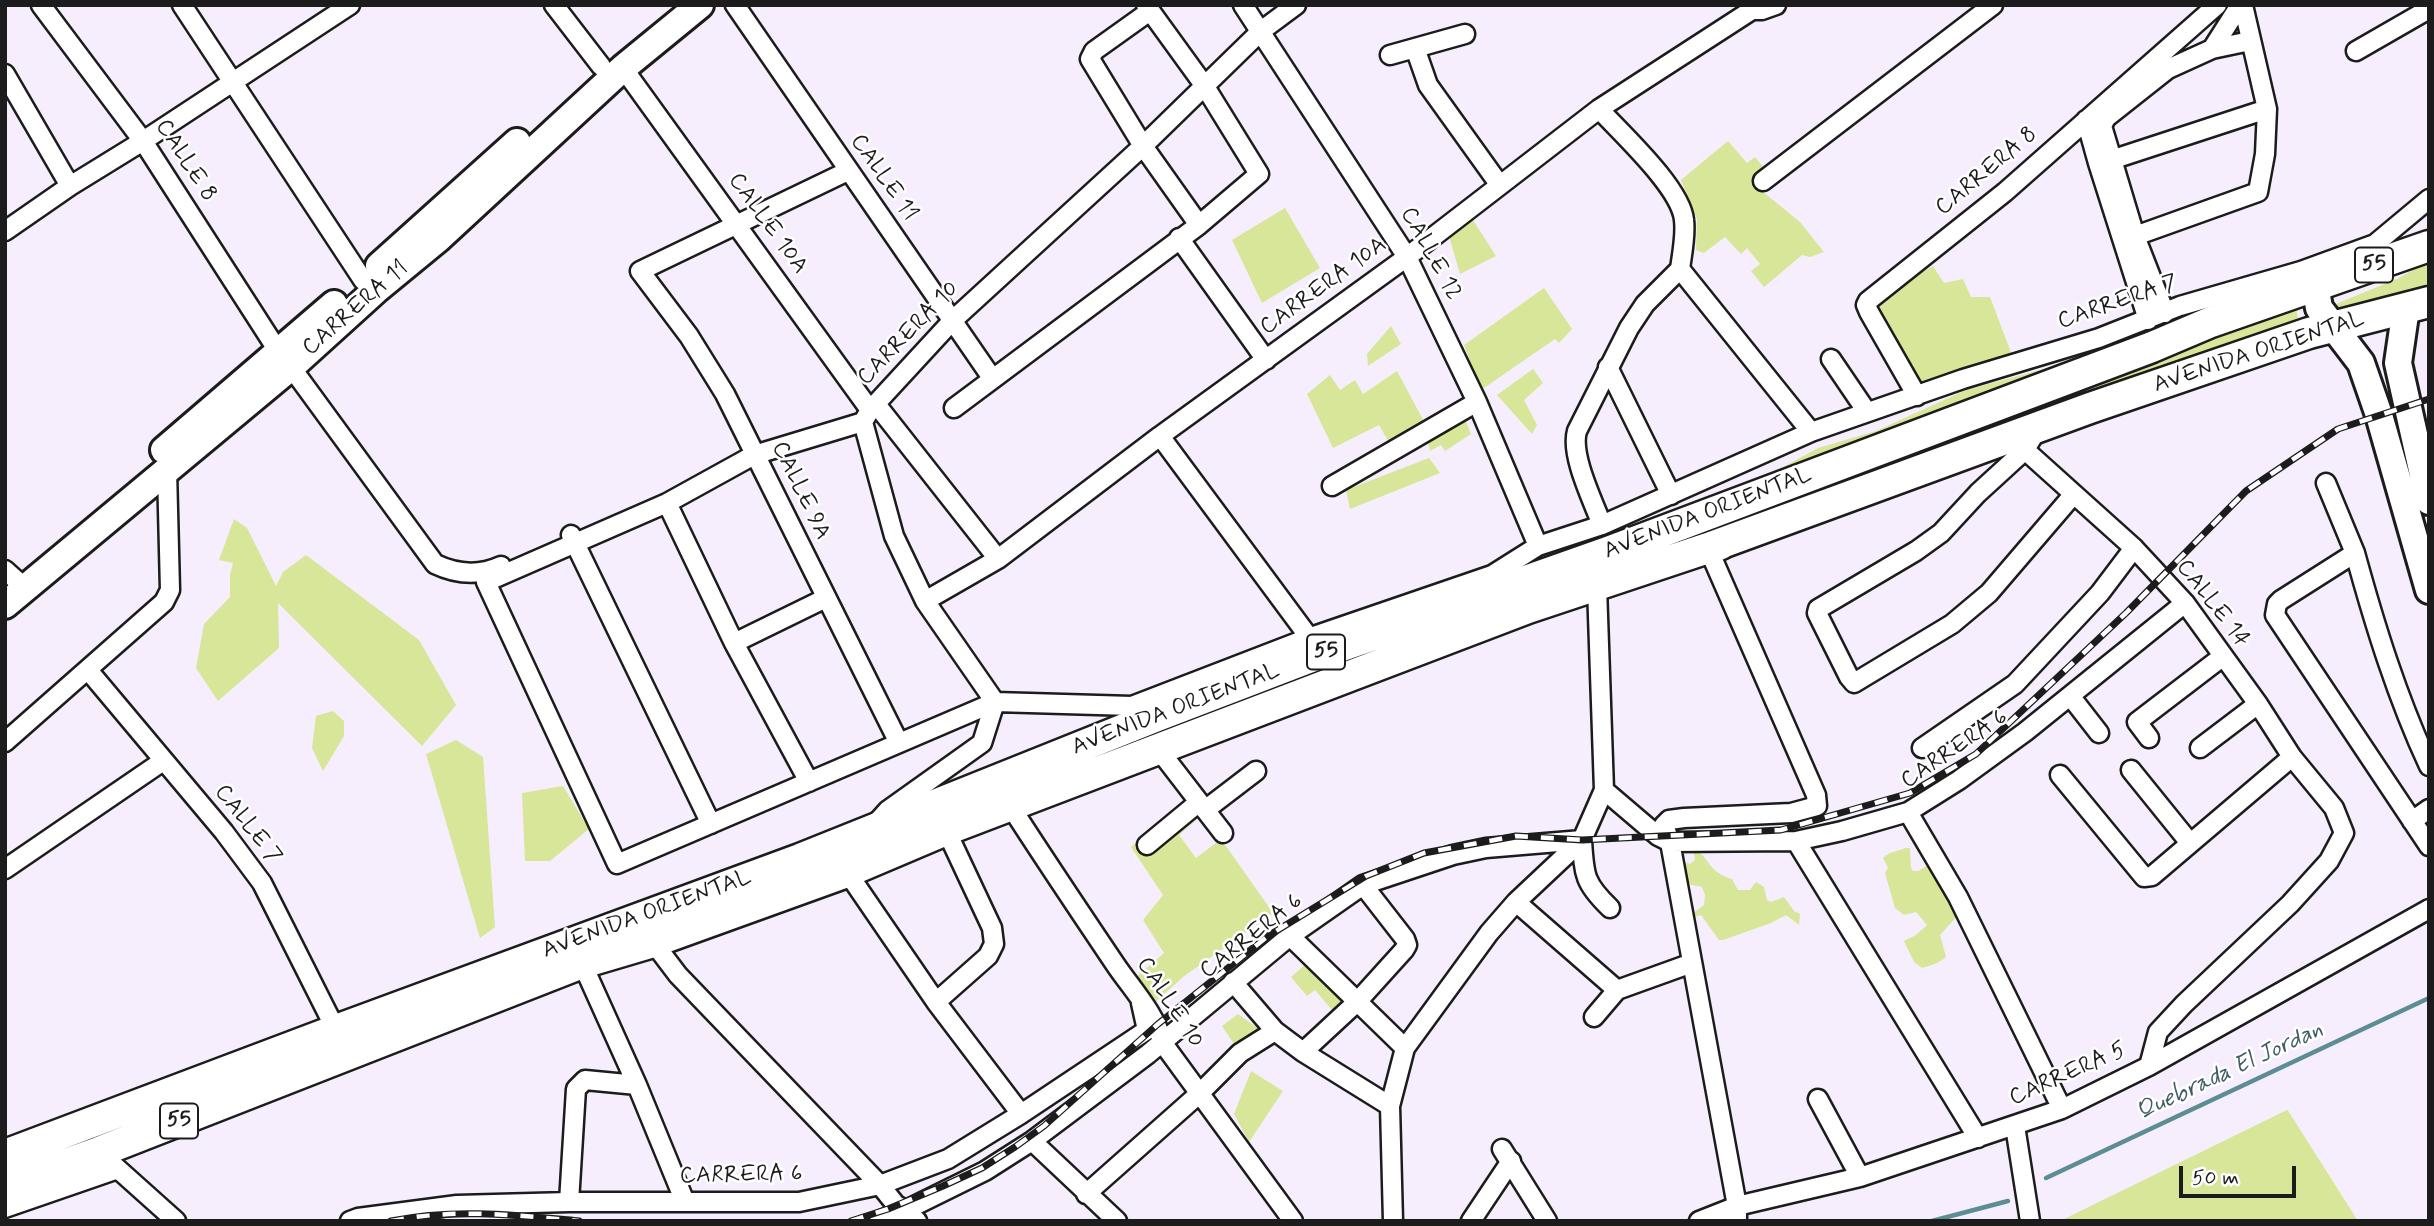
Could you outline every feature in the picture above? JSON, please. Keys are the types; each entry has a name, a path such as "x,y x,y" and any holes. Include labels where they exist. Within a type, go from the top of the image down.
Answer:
{"main road":[{"name":"CARRERA 11","path":"11,586 370,285 612,67 674,5"},
{"name":"CARRERA 11","path":"612,67 700,5"},
{"name":"AVENIDA ORIENTAL","path":"5,1155 867,833 1144,711 1315,645 1605,539 2152,347 2327,272 2429,246"},
{"path":"2327,272 2317,296 2319,308 2361,363 2379,415 2429,590"},
{"name":"AVENIDA ORIENTAL","path":"5,1186 108,1160 582,963 653,942 847,872 946,830 1528,608 2031,439 2190,374 2309,333 2418,305"},
{"path":"2418,305 2398,363 2429,501"},
{"name":"CARRERA 11","path":"11,586 167,470 284,359"}],"street":[{"name":"CALLE 8","path":"41,5 144,141 284,359 435,564 454,573 491,571 573,535 576,541"},
{"path":"181,5 370,285"},
{"path":"5,231 350,5"},
{"path":"554,5 612,67"},
{"name":"CALLE 11","path":"735,5 992,378"},
{"name":"CALLE 12","path":"1243,5 1407,257 1477,402 1538,546"},
{"name":"CARRERA 10","path":"711,824 617,864 486,582 667,503 754,455 870,412 953,320 1143,146 1261,31 1296,5"},
{"path":"1750,8 1762,10 1776,5"},
{"path":"1763,181 1993,5"},
{"name":"CARRERA 8","path":"1917,396 1869,312 1866,305 1868,301 2094,123 2217,5"},
{"path":"2211,49 2241,5"},
{"path":"2136,236 2258,192 2265,154 2267,109 2241,5"},
{"path":"954,408 1199,225 1259,174 1204,85 1148,8 1090,54 1090,59 1143,146 1199,225"},
{"name":"CARRERA 10A","path":"925,601 998,559 1160,436 1407,257 1599,109 1750,8"},
{"path":"2356,51 2429,9"},
{"path":"1390,55 1465,34"},
{"path":"2094,123 2106,118 2159,74 2211,49 2250,41"},
{"path":"1415,48 1428,85 1499,184"},
{"name":"CALLE 10A","path":"612,67 737,223 870,412 998,559"},
{"path":"5,74 70,186"},
{"path":"1393,1221 1390,1106 1405,1048 1463,967 1516,902 1582,840 1604,790 1597,587 1605,539 1574,440 1608,367 1645,304 1680,269 1684,221 1680,203 1670,187 1599,109"},
{"path":"2111,160 2267,109"},
{"path":"2094,123 2111,160 2136,236 2157,317"},
{"path":"2094,123 2098,163 2157,317"},
{"path":"737,223 848,171"},
{"name":"CARRERA 7","path":"1811,432 1964,379 2073,347 2180,306 2327,272 2375,244 2429,199"},
{"name":"CALLE 9A","path":"737,223 640,271 689,335 725,394 899,743"},
{"path":"1180,238 1266,360"},
{"path":"1680,269 1811,432"},
{"path":"1831,359 1867,412"},
{"path":"1608,367 1671,495"},
{"path":"1332,486 1477,402"},
{"path":"870,412 894,536 925,601 995,702"},
{"name":"AVENIDA ORIENTAL","path":"1315,645 1492,575 1538,546 1605,539 1671,495 1811,432"},
{"path":"1160,436 1315,645"},
{"path":"2031,439 1941,533 1916,551 1818,609 1817,612 1854,683 1952,624 1989,593 2073,495"},
{"name":"CALLE 14","path":"2031,439 2073,495 2134,548 2185,603 2258,704 2292,757 2334,808 2344,833 2329,861 2290,904 2158,1032 2149,1066"},
{"path":"5,741 164,602 170,590 167,470"},
{"path":"2326,483 2355,553 2405,715 2429,766"},
{"path":"667,503 734,643 809,782"},
{"path":"1737,1214 1670,842 1664,825 1669,820 1791,813 1817,806 1816,795 1711,555 1743,543 1741,536"},
{"path":"576,541 711,824 995,702 1144,711"},
{"path":"1923,748 2015,684 2100,593 2134,548"},
{"path":"2355,553 2281,600 2277,604 2275,615 2429,846"},
{"path":"734,643 826,598"},
{"name":"CARRERA 6","path":"1670,842 1796,841 1908,812 1959,780 2071,696 2185,603"},
{"path":"2150,738 2137,722 2222,657"},
{"name":"CALLE 7","path":"88,670 224,832 262,883 336,1030"},
{"path":"2071,696 2099,733"},
{"path":"867,833 888,810 982,743 995,702"},
{"path":"2200,748 2258,704"},
{"path":"1159,750 1223,833"},
{"path":"2060,775 2137,872 2144,877 2152,876 2292,757"},
{"path":"5,869 163,761"},
{"path":"2131,770 2190,843"},
{"path":"1147,845 1256,771"},
{"path":"1604,790 1658,836 1670,842"},
{"name":"CALLE 10","path":"1011,807 1141,1003 1158,1024 1162,1042 1293,1221"},
{"path":"2412,821 2429,809"},
{"path":"1908,812 1958,897 2062,1109"},
{"path":"936,1002 988,956 995,944 992,928 946,830"},
{"path":"1582,840 1584,873 1593,891 1610,908"},
{"name":"CARRERA 6","path":"879,1221 912,1215 1032,1141 1162,1042 1290,936 1363,885 1453,855 1486,848 1582,840"},
{"path":"1796,841 1978,1138"},
{"path":"847,872 936,1002 1021,1114"},
{"path":"1303,1052 1357,1002 1406,945 1405,939 1363,885"},
{"path":"1516,902 1617,989"},
{"name":"CARRERA 5","path":"1699,1221 1737,1214 1860,1177 2062,1109 2149,1066 2429,909"},
{"path":"1290,936 1405,1048"},
{"path":"653,942 678,975 880,1185 896,1205 912,1215"},
{"path":"1594,1017 1617,989 1692,962"},
{"path":"582,963 637,1085 685,1202"},
{"path":"1233,982 1275,1031 1303,1052 1390,1106"},
{"name":"CARRERA 6","path":"349,1221 457,1205 799,1202 880,1185 948,1159 1147,1030 1141,1003"},
{"path":"1086,1194 1200,1093 1240,1053 1275,1031"},
{"path":"569,1202 576,1089 585,1080 637,1085"},
{"path":"1818,1100 1860,1177"},
{"path":"2015,1126 2030,1221"},
{"path":"1032,1141 1117,1221"},
{"path":"1471,1221 1506,1155 1546,1221"},
{"path":"5,1208 108,1160 176,1221"}],"green space":[{"path":"1728,141 1747,163 1755,157 1765,169 1755,176 1762,191 1800,222 1824,252 1810,257 1802,255 1764,287 1751,271 1760,264 1747,248 1741,254 1725,237 1704,253 1696,250 1697,219 1681,180"},
{"path":"1285,208 1320,268 1262,303 1232,240"},
{"path":"1471,217 1496,256 1460,274 1449,236"},
{"path":"2429,261 2429,295 2333,312 2338,303 2397,279"},
{"path":"1933,266 1944,283 1963,279 1971,297 1990,297 2015,363 1919,394 1867,303"},
{"path":"1544,288 1572,329 1559,343 1555,339 1481,390 1464,345"},
{"path":"2296,306 2298,320 2303,328 1661,554 1623,559 2133,365"},
{"path":"1391,326 1401,344 1368,366 1367,354"},
{"path":"2160,330 1612,540 1615,533 1687,511 1748,486 1818,448 1876,431 1966,390 2066,363"},
{"path":"1533,369 1543,383 1524,400 1537,425 1532,434 1497,395"},
{"path":"1397,371 1427,427 1390,444 1379,425 1333,448 1307,394 1330,375 1340,390 1355,380 1363,394"},
{"path":"1463,414 1471,434 1445,451 1441,445 1430,451 1426,433"},
{"path":"1429,458 1440,473 1350,509 1346,490"},
{"path":"234,519 247,528 276,586 283,572 306,555 419,640 456,705 422,746 278,603 279,648 218,701 196,668 204,624 230,597 233,563 219,560"},
{"path":"333,711 344,721 344,736 323,771 312,748 316,716"},
{"path":"456,740 483,757 495,927 480,938 426,754"},
{"path":"563,786 589,829 550,861 525,861 522,793"},
{"path":"1192,800 1202,815 1179,835 1196,858 1221,839 1273,913 1183,977 1152,1005 1136,977 1164,953 1143,920 1163,895 1131,847"},
{"path":"1693,848 1713,869 1732,879 1738,890 1750,890 1756,882 1764,887 1767,900 1771,902 1784,897 1794,911 1800,914 1799,925 1786,915 1771,923 1719,940 1701,915 1694,917 1692,914 1704,905 1705,895 1702,887 1688,884 1684,862 1690,864 1695,860"},
{"path":"1910,848 1913,871 1928,865 1939,875 1960,913 1940,935 1946,957 1922,968 1914,962 1904,941 1927,925 1916,912 1904,915 1895,908 1885,873 1888,868 1883,858"},
{"path":"1315,956 1355,1002 1338,1017 1315,990 1307,996 1291,977"},
{"path":"1238,1014 1266,1034 1240,1053 1222,1026"},
{"path":"1251,1071 1283,1091 1249,1142 1234,1114"},
{"path":"2287,1110 2358,1221 2060,1221"}],"waterway":[{"name":"Quebrada El Jordan","path":"2046,1178 2429,998"},
{"name":"Quebrada El Jordan","path":"1932,1221 2008,1201"}],"railway":[{"path":"851,1221 943,1186 982,1168 1015,1147 1044,1126 1158,1024 1268,936 1366,876 1424,853 1516,836 1582,840 1781,830 1910,793 1976,754 2126,613 2246,491 2338,429 2429,399"},
{"path":"391,1221 462,1214 579,1221"}]}
